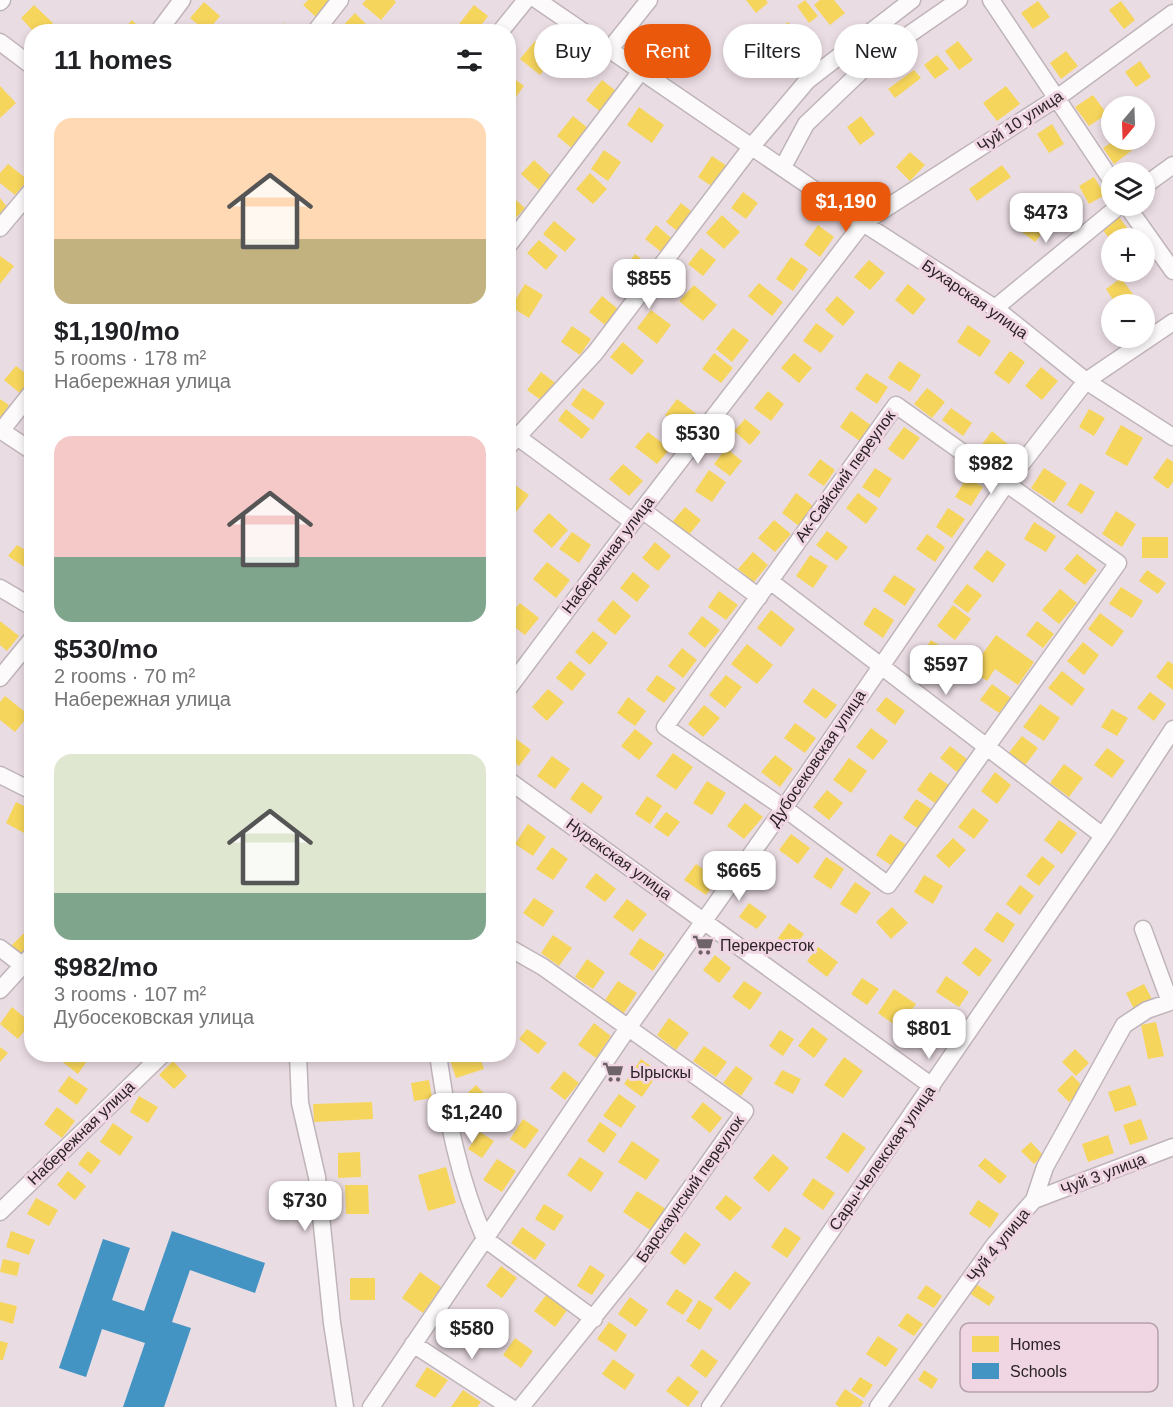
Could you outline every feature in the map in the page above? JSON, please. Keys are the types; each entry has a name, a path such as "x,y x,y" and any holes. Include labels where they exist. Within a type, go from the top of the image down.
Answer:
{"street":[{"path":"164,24 182,0"},
{"path":"321,24 340,0"},
{"path":"506,24 526,0"},
{"name":"Бухарская улица","path":"537,0 572,24"},
{"path":"612,45 649,0"},
{"path":"516,432 595,353 753,146 807,81 912,0"},
{"path":"783,167 806,124 814,115 875,58 959,0"},
{"path":"991,0 1101,165"},
{"name":"Чуй 10 улица","path":"862,223 1057,98 1173,13"},
{"path":"0,42 24,60"},
{"path":"516,235 635,78"},
{"name":"Бухарская улица","path":"653,78 862,223 995,308 1086,381 1173,437"},
{"path":"1155,178 1173,165"},
{"path":"0,228 24,200"},
{"path":"995,308 1107,216"},
{"path":"1134,216 1173,271"},
{"name":"Набережная улица","path":"516,678 637,516 862,223"},
{"name":"Дубосековская улица","path":"371,1407 627,1028 784,808 1006,484 1086,381 1173,322"},
{"path":"24,402 1,431 24,446"},
{"name":"Ак-Сайский переулок","path":"896,405 1118,563 888,885 784,808 665,727 770,581 896,405"},
{"path":"516,440 637,516 759,597"},
{"path":"770,581 1103,836"},
{"path":"0,588 24,602"},
{"path":"0,678 24,649"},
{"name":"Сары-Челекская улица","path":"710,1407 1103,836 1173,729"},
{"path":"0,775 24,787"},
{"name":"Нурекская улица","path":"516,786 932,1086"},
{"path":"1143,929 1172,1002"},
{"path":"0,948 24,959"},
{"name":"Барскаунский переулок","path":"516,952 543,967 745,1111 642,1257 521,1407"},
{"path":"0,990 24,963"},
{"name":"Чуй 4 улица","path":"878,1407 995,1244 1034,1200 1045,1167 1124,1025 1147,1010 1172,1002"},
{"name":"Набережная улица","path":"0,1212 155,1062"},
{"path":"298,1062 300,1102 317,1177 345,1407"},
{"path":"439,1062 448,1124 476,1219 485,1239 594,1319"},
{"name":"Чуй 3 улица","path":"1034,1200 1173,1148"},
{"path":"413,1344 510,1407"}],"building: Homes":[{"path":"308,0 336,0 319,20 303,5"},
{"path":"366,0 394,0 396,2 381,20 362,4"},
{"path":"746,0 766,0 768,3 756,13"},
{"path":"805,0 818,16 809,23 797,6"},
{"path":"820,0 834,0 845,13 830,25 814,5"},
{"path":"1038,1 1050,17 1033,29 1021,13"},
{"path":"1121,1 1135,20 1124,29 1109,10"},
{"path":"204,2 220,16 214,24 197,24 190,18"},
{"path":"34,5 53,23 27,24 21,18"},
{"path":"474,5 488,16 482,24 459,24"},
{"path":"355,13 366,24 345,24"},
{"path":"958,41 973,60 959,70 945,51"},
{"path":"534,42 534,70 520,59"},
{"path":"1066,51 1078,66 1061,79 1050,63"},
{"path":"937,55 949,69 935,79 924,65"},
{"path":"1140,61 1151,77 1136,87 1125,72"},
{"path":"918,75 921,78 895,98 888,89 903,78 918,78"},
{"path":"516,80 524,86 516,97"},
{"path":"602,80 620,94 603,114 586,100"},
{"path":"0,86 16,103 0,118"},
{"path":"1006,86 1020,104 997,121 983,103"},
{"path":"1093,95 1101,106 1101,118 1089,126 1075,107"},
{"path":"639,107 664,125 652,143 627,125"},
{"path":"573,116 589,129 573,149 557,136"},
{"path":"861,116 875,134 860,145 847,127"},
{"path":"1052,124 1064,144 1049,153 1037,134"},
{"path":"604,150 621,162 608,181 591,169"},
{"path":"1104,150 1132,150 1117,162 1113,162"},
{"path":"910,152 925,165 910,181 896,167"},
{"path":"712,156 730,168 716,189 698,177"},
{"path":"534,160 551,176 539,190 521,174"},
{"path":"8,164 24,177 24,185 15,195 0,183 0,173"},
{"path":"1002,165 1011,177 977,201 969,189"},
{"path":"590,173 607,189 593,204 576,189"},
{"path":"1094,177 1101,188 1101,197 1089,204 1079,186"},
{"path":"743,192 758,203 746,219 731,208"},
{"path":"0,198 8,208 0,215"},
{"path":"516,200 525,208 516,218"},
{"path":"681,203 696,215 681,234 666,222"},
{"path":"1034,208 1051,222 1035,242 1018,229"},
{"path":"722,215 740,232 724,249 706,233"},
{"path":"1119,217 1127,228 1103,228"},
{"path":"554,221 576,239 565,252 543,234"},
{"path":"656,225 676,242 665,255 645,239"},
{"path":"818,225 834,237 820,257 804,245"},
{"path":"539,240 558,256 546,270 527,253"},
{"path":"701,248 716,260 703,276 688,264"},
{"path":"635,254 653,268 638,286 621,272"},
{"path":"0,256 14,266 0,284"},
{"path":"791,257 808,269 793,291 776,279"},
{"path":"869,260 885,273 870,290 854,277"},
{"path":"1116,282 1124,282 1133,294 1109,294 1106,289"},
{"path":"759,283 783,302 772,316 748,296"},
{"path":"525,284 543,295 529,318 516,310 516,299"},
{"path":"908,284 926,299 913,315 895,300"},
{"path":"694,285 717,305 703,321 679,301"},
{"path":"602,296 618,309 605,325 589,312"},
{"path":"837,296 855,312 843,326 825,310"},
{"path":"651,310 671,325 657,344 637,328"},
{"path":"816,323 834,336 821,353 803,341"},
{"path":"968,325 991,341 980,357 957,342"},
{"path":"572,326 591,339 580,355 561,342"},
{"path":"733,328 749,340 732,362 716,349"},
{"path":"623,342 644,361 632,375 610,357"},
{"path":"1010,351 1025,362 1009,384 994,373"},
{"path":"714,353 733,368 721,383 702,369"},
{"path":"794,353 812,368 799,383 781,368"},
{"path":"899,361 921,375 910,392 888,378"},
{"path":"16,366 24,372 24,390 21,394 4,380"},
{"path":"1041,367 1058,381 1042,400 1025,386"},
{"path":"541,372 558,385 545,403 527,390"},
{"path":"866,373 888,387 877,404 855,389"},
{"path":"583,388 605,403 593,420 571,405"},
{"path":"927,388 945,402 932,418 914,404"},
{"path":"768,391 784,404 771,421 754,408"},
{"path":"0,399 9,405 0,419"},
{"path":"677,399 698,415 685,431 665,415"},
{"path":"951,408 972,423 963,436 942,420"},
{"path":"566,409 590,429 582,439 558,420"},
{"path":"1089,409 1105,418 1094,436 1079,427"},
{"path":"851,411 872,426 861,442 840,427"},
{"path":"745,419 761,432 750,445 734,431"},
{"path":"1121,425 1143,438 1127,466 1105,454"},
{"path":"904,427 920,438 903,460 888,449"},
{"path":"992,431 1011,447 998,463 980,447"},
{"path":"648,432 670,449 657,464 635,447"},
{"path":"726,448 742,461 730,476 714,464"},
{"path":"1167,458 1173,462 1173,482 1168,489 1153,478"},
{"path":"820,459 835,470 824,486 808,475"},
{"path":"623,464 643,481 629,496 609,479"},
{"path":"875,468 892,479 879,498 862,487"},
{"path":"1044,468 1067,483 1054,503 1031,488"},
{"path":"709,470 726,482 712,502 695,491"},
{"path":"967,477 983,487 971,506 955,497"},
{"path":"1080,483 1095,492 1082,514 1067,505"},
{"path":"516,486 529,495 516,512"},
{"path":"796,493 813,506 799,526 782,513"},
{"path":"858,493 878,508 866,524 846,508"},
{"path":"685,507 701,520 688,536 672,522"},
{"path":"948,508 965,519 952,538 936,527"},
{"path":"1116,511 1136,524 1122,547 1102,534"},
{"path":"549,513 568,530 552,548 533,531"},
{"path":"774,520 791,534 775,552 758,538"},
{"path":"1034,522 1056,536 1046,552 1024,539"},
{"path":"827,531 848,547 837,561 816,545"},
{"path":"572,532 591,545 579,563 559,549"},
{"path":"927,534 945,547 935,562 916,549"},
{"path":"1142,537 1168,537 1168,558 1142,558"},
{"path":"655,542 671,556 658,571 642,558"},
{"path":"17,545 24,549 24,567 8,556"},
{"path":"987,550 1006,564 993,583 973,568"},
{"path":"753,552 768,565 754,582 738,569"},
{"path":"1077,554 1097,570 1085,585 1064,569"},
{"path":"810,555 828,566 813,588 796,576"},
{"path":"547,562 570,580 556,598 533,579"},
{"path":"1147,570 1166,583 1158,594 1139,581"},
{"path":"633,572 650,586 637,602 620,588"},
{"path":"894,575 916,589 905,606 883,591"},
{"path":"967,584 982,595 968,613 953,602"},
{"path":"1121,587 1143,601 1132,618 1109,604"},
{"path":"1060,589 1077,603 1059,624 1042,610"},
{"path":"719,591 738,605 726,620 708,607"},
{"path":"613,600 631,616 615,635 597,620"},
{"path":"520,603 539,618 525,635 516,628 516,608"},
{"path":"953,605 971,619 955,640 937,626"},
{"path":"874,607 894,620 883,638 863,624"},
{"path":"771,610 795,629 781,647 757,628"},
{"path":"1100,613 1124,631 1112,647 1088,629"},
{"path":"702,616 720,630 705,648 688,634"},
{"path":"0,621 19,636 7,651 0,645"},
{"path":"1037,621 1054,634 1043,648 1026,635"},
{"path":"593,631 608,643 590,665 575,652"},
{"path":"996,635 1034,662 1018,685 995,669 987,681 971,670"},
{"path":"931,640 948,651 934,672 917,661"},
{"path":"1083,642 1099,655 1084,675 1067,661"},
{"path":"747,644 773,665 757,684 731,664"},
{"path":"682,648 697,660 683,678 668,666"},
{"path":"570,661 586,674 572,691 556,678"},
{"path":"1168,661 1173,664 1173,690 1156,677"},
{"path":"1062,671 1085,689 1072,706 1048,688"},
{"path":"657,675 676,688 664,703 646,690"},
{"path":"726,675 742,687 725,708 709,695"},
{"path":"992,684 1011,698 999,713 980,700"},
{"path":"813,688 837,705 826,719 803,702"},
{"path":"548,689 564,702 547,721 532,707"},
{"path":"1150,692 1166,704 1154,721 1137,708"},
{"path":"5,696 24,711 24,721 15,732 0,720 0,702"},
{"path":"628,697 646,711 635,726 617,713"},
{"path":"886,697 905,711 895,725 876,710"},
{"path":"1040,704 1060,718 1044,741 1023,727"},
{"path":"704,705 720,718 703,737 688,724"},
{"path":"1112,709 1128,718 1117,736 1101,727"},
{"path":"795,723 816,738 805,753 784,738"},
{"path":"871,728 888,741 873,760 856,747"},
{"path":"635,729 653,743 639,760 621,746"},
{"path":"1022,736 1038,748 1023,768 1007,755"},
{"path":"516,739 531,750 519,766 516,764"},
{"path":"950,746 967,759 957,772 940,758"},
{"path":"1107,748 1125,761 1112,778 1094,765"},
{"path":"673,753 693,767 676,790 656,776"},
{"path":"775,755 793,769 780,787 761,772"},
{"path":"552,756 570,769 555,789 537,776"},
{"path":"849,758 867,771 851,793 833,780"},
{"path":"1064,764 1083,778 1069,797 1050,783"},
{"path":"930,772 949,785 936,804 917,790"},
{"path":"995,772 1011,785 997,804 981,791"},
{"path":"707,781 726,793 712,815 693,803"},
{"path":"582,782 603,797 591,814 570,799"},
{"path":"827,790 843,803 829,820 813,807"},
{"path":"647,796 662,806 650,824 635,814"},
{"path":"916,799 934,811 920,830 903,818"},
{"path":"16,802 24,806 24,833 6,823"},
{"path":"745,803 763,817 744,839 727,826"},
{"path":"973,808 989,820 974,839 958,827"},
{"path":"666,812 680,822 668,837 654,827"},
{"path":"1059,820 1077,833 1062,854 1044,840"},
{"path":"528,824 546,837 533,856 516,842"},
{"path":"791,834 810,848 798,864 779,850"},
{"path":"890,834 907,845 892,866 876,855"},
{"path":"953,838 966,850 949,868 936,856"},
{"path":"552,847 568,859 553,880 536,869"},
{"path":"1042,856 1055,866 1039,886 1026,876"},
{"path":"826,857 844,869 831,889 813,877"},
{"path":"696,864 718,879 706,895 684,880"},
{"path":"596,873 616,889 605,902 585,887"},
{"path":"924,875 943,886 933,904 914,892"},
{"path":"855,882 871,893 856,914 840,904"},
{"path":"1020,885 1034,896 1020,915 1006,904"},
{"path":"534,898 554,911 543,927 523,913"},
{"path":"627,899 647,914 633,932 613,917"},
{"path":"749,903 767,916 757,929 739,917"},
{"path":"892,907 908,923 891,939 876,922"},
{"path":"997,912 1015,924 1003,943 984,930"},
{"path":"789,923 804,934 791,951 776,941"},
{"path":"24,933 24,956 21,959 10,947"},
{"path":"553,935 572,948 559,966 541,953"},
{"path":"640,938 665,954 653,971 629,954"},
{"path":"818,947 838,962 827,977 807,961"},
{"path":"975,947 992,960 979,977 962,963"},
{"path":"715,955 731,968 719,983 703,970"},
{"path":"587,959 605,972 593,989 575,977"},
{"path":"946,976 969,992 959,1007 936,992"},
{"path":"862,978 879,989 867,1005 851,994"},
{"path":"618,981 637,993 622,1016 603,1003"},
{"path":"744,981 762,993 750,1010 732,997"},
{"path":"1144,984 1152,999 1134,1009 1126,993"},
{"path":"894,989 916,1004 899,1028 878,1013"},
{"path":"12,1007 24,1017 24,1032 18,1039 0,1024"},
{"path":"924,1016 944,1030 932,1047 912,1033"},
{"path":"669,1018 689,1033 676,1050 657,1035"},
{"path":"1156,1022 1164,1056 1148,1059 1141,1025"},
{"path":"594,1023 611,1036 596,1058 578,1045"},
{"path":"812,1027 828,1039 814,1058 798,1046"},
{"path":"527,1029 547,1043 538,1054 519,1039"},
{"path":"780,1030 794,1039 783,1056 769,1046"},
{"path":"704,1046 727,1062 716,1077 693,1061"},
{"path":"0,1047 8,1053 0,1062"},
{"path":"1075,1049 1089,1063 1076,1076 1062,1062"},
{"path":"844,1057 863,1071 843,1098 824,1085"},
{"path":"641,1059 659,1072 642,1097 624,1084"},
{"path":"63,1062 86,1062 78,1074"},
{"path":"174,1062 187,1076 174,1089 159,1075"},
{"path":"451,1062 482,1062 484,1069 456,1078"},
{"path":"736,1066 753,1078 741,1096 723,1083"},
{"path":"782,1070 801,1079 793,1094 774,1084"},
{"path":"564,1071 579,1083 565,1100 550,1088"},
{"path":"1072,1075 1084,1088 1069,1102 1057,1090"},
{"path":"69,1076 88,1089 77,1105 58,1091"},
{"path":"429,1080 432,1098 414,1101 411,1083"},
{"path":"476,1085 495,1105 476,1123 457,1103"},
{"path":"1130,1085 1137,1105 1115,1112 1108,1092"},
{"path":"619,1094 636,1106 621,1128 603,1116"},
{"path":"139,1096 158,1107 148,1123 130,1112"},
{"path":"372,1102 373,1119 314,1122 313,1104"},
{"path":"703,1102 722,1118 710,1133 691,1117"},
{"path":"57,1107 75,1121 62,1138 44,1124"},
{"path":"523,1119 539,1130 525,1149 510,1139"},
{"path":"1141,1119 1148,1139 1130,1145 1123,1125"},
{"path":"600,1122 617,1134 604,1153 587,1141"},
{"path":"113,1123 133,1137 120,1156 100,1142"},
{"path":"480,1132 494,1141 482,1158 468,1149"},
{"path":"843,1132 866,1148 848,1173 826,1158"},
{"path":"1108,1135 1114,1153 1088,1162 1082,1144"},
{"path":"632,1141 660,1160 646,1180 618,1162"},
{"path":"1031,1142 1043,1155 1034,1164 1021,1151"},
{"path":"88,1151 101,1161 91,1174 78,1164"},
{"path":"360,1152 361,1177 338,1178 338,1153"},
{"path":"773,1154 789,1168 769,1192 753,1178"},
{"path":"580,1157 604,1173 591,1192 567,1175"},
{"path":"985,1158 1007,1176 1000,1184 978,1166"},
{"path":"497,1159 516,1171 502,1192 483,1180"},
{"path":"446,1167 456,1203 428,1211 418,1175"},
{"path":"68,1171 86,1186 75,1200 57,1185"},
{"path":"813,1178 835,1193 823,1210 802,1195"},
{"path":"345,1185 368,1185 369,1214 346,1214"},
{"path":"637,1191 666,1209 652,1231 623,1212"},
{"path":"726,1195 742,1208 730,1221 715,1208"},
{"path":"36,1198 58,1210 49,1226 27,1214"},
{"path":"978,1200 999,1214 990,1228 969,1214"},
{"path":"544,1204 564,1216 554,1231 535,1219"},
{"path":"522,1227 546,1244 535,1260 511,1243"},
{"path":"785,1227 801,1238 787,1258 771,1247"},
{"path":"11,1231 35,1240 29,1255 6,1247"},
{"path":"685,1232 701,1244 685,1265 670,1253"},
{"path":"3,1259 20,1263 17,1276 0,1272"},
{"path":"590,1265 605,1275 592,1295 577,1286"},
{"path":"501,1266 517,1278 502,1298 486,1286"},
{"path":"735,1271 751,1283 730,1310 714,1298"},
{"path":"420,1272 441,1287 423,1313 402,1298"},
{"path":"350,1278 375,1278 375,1300 350,1300"},
{"path":"976,1284 995,1297 989,1306 969,1293"},
{"path":"926,1285 942,1296 934,1308 917,1298"},
{"path":"676,1289 693,1300 683,1315 666,1304"},
{"path":"547,1294 568,1309 555,1327 534,1311"},
{"path":"630,1297 648,1310 636,1327 618,1314"},
{"path":"699,1300 713,1309 700,1330 686,1321"},
{"path":"0,1302 17,1306 13,1324 0,1320"},
{"path":"907,1313 923,1324 914,1336 898,1326"},
{"path":"487,1315 504,1329 492,1343 475,1329"},
{"path":"609,1322 627,1335 616,1352 597,1339"},
{"path":"878,1336 898,1349 886,1367 866,1354"},
{"path":"515,1338 533,1351 521,1368 503,1355"},
{"path":"0,1341 8,1343 3,1360 0,1360"},
{"path":"702,1349 718,1361 706,1378 690,1366"},
{"path":"613,1359 635,1375 625,1390 602,1374"},
{"path":"427,1367 448,1380 435,1398 415,1386"},
{"path":"924,1370 938,1379 932,1389 918,1380"},
{"path":"678,1376 699,1392 688,1407 666,1391"},
{"path":"860,1377 873,1385 864,1398 851,1390"},
{"path":"845,1389 864,1402 860,1407 839,1407 835,1404"},
{"path":"463,1390 481,1402 477,1407 451,1407"}],"building: Schools":[{"path":"172,1231 265,1263 255,1293 190,1270 172,1322 191,1328 164,1407 123,1407 145,1343 102,1329 86,1377 59,1368 103,1239 130,1248 112,1300 144,1311"}],"place":[{"name":"Перекресток","path":"703,945"},
{"name":"Ырыскы","path":"613,1072"}]}
